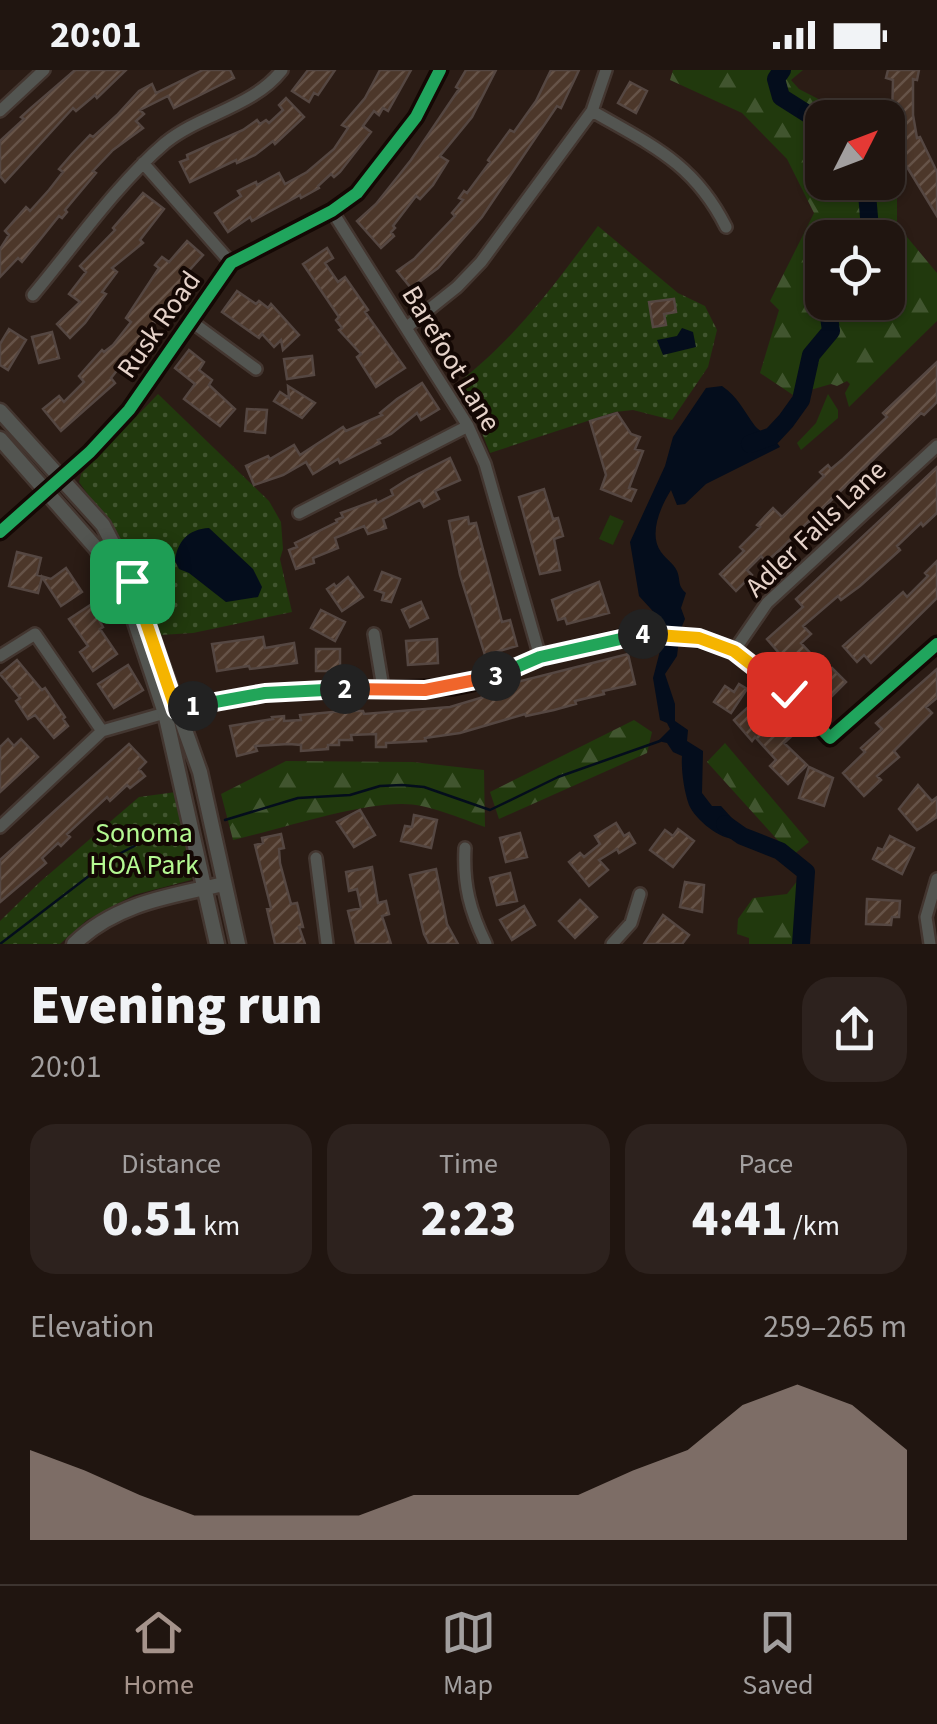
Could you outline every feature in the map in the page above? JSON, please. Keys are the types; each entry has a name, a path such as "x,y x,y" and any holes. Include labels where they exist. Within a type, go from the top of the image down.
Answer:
{"street":[{"path":"0,111 44,70"},
{"path":"33,295 144,163 177,134 266,88 282,70"},
{"name":"Rusk Road","path":"0,532 90,452 129,410 230,264 357,194 416,117 440,70"},
{"path":"406,328 458,287 482,262 592,111 606,70"},
{"path":"592,111 670,157 696,179 713,200 726,227"},
{"path":"144,163 230,264"},
{"name":"Barefoot Lane","path":"332,211 468,426 485,464 540,657"},
{"path":"192,322 256,369"},
{"path":"0,410 103,525 152,632 217,944"},
{"path":"298,513 468,426"},
{"path":"0,439 96,548 115,578 200,772 238,944"},
{"name":"Adler Falls Lane","path":"734,651 767,604 937,446"},
{"path":"0,656 35,634 102,732"},
{"path":"374,634 383,688"},
{"path":"0,827 102,732 171,712 265,693 425,690 486,680 540,657 641,634 699,638 734,651 789,694 830,738 937,644"},
{"path":"465,848 463,877 470,910 486,944"},
{"path":"316,858 327,944"},
{"path":"930,944 926,917 937,880"},
{"path":"74,944 103,921 137,904 224,884"},
{"path":"612,944 631,924 640,894"}],"green space":[{"path":"673,70 803,70 791,80 820,100 805,100 805,195 787,159 742,113 670,80"},
{"path":"808,200 897,200 897,220 810,220 814,213"},
{"path":"598,226 678,293 705,306 717,330 708,367 672,420 633,410 615,412 490,453 480,428 454,386 515,331"},
{"path":"805,231 805,320 905,320 905,235 937,273 937,321 849,407 847,381 793,395 760,373 779,310 770,301"},
{"path":"158,394 269,501 281,522 280,559 292,612 193,633 160,635 133,558 79,482 81,474"},
{"path":"828,394 838,410 838,418 801,450 797,443 816,423"},
{"path":"610,515 624,521 613,545 599,539"},
{"path":"634,720 652,732 647,753 499,819 490,792"},
{"path":"725,743 809,842 792,856 707,762"},
{"path":"286,761 413,762 484,770 485,827 433,809 402,804 341,812 233,840 221,794"},
{"name":"Sonoma HOA Park","path":"176,792 194,872 191,880 134,895 87,920 60,944 0,944 0,921 41,881 139,797"},
{"path":"802,875 807,944 749,944 749,938 737,934 738,919 753,898 787,894"}],"water":[{"path":"682,328 693,332 696,347 663,355 657,340 677,336"},
{"path":"722,386 755,426 780,447 706,484 685,504 677,505 671,490 660,512 656,537 686,593 677,656 665,674 675,704 675,721 688,730 687,741 703,751 702,793 712,806 721,806 740,827 741,839 727,838 704,824 689,805 682,756 667,743 658,741 670,729 660,720 653,678 661,647 661,620 639,596 630,542 665,466 673,437 706,388"},
{"path":"209,528 253,569 262,587 258,597 226,602 179,569 175,561 181,542 195,531"}],"building":[{"path":"75,70 126,70 97,98 95,95 76,111 73,108 5,182 0,176 0,141"},
{"path":"203,70 230,70 234,78 174,108 168,96 140,110 144,114 136,121 143,128 113,150 93,171 96,173 62,218 59,216 22,262 18,258 0,277 0,249 9,235 5,231 26,207 30,211 49,190 63,172 59,169 90,135 93,137 139,91 152,84 156,93"},
{"path":"308,70 335,70 309,102 292,91"},
{"path":"380,70 411,70 388,111 383,108 379,115 374,111 363,126 371,132 340,172 334,177 331,174 319,188 301,198 300,195 252,221 250,217 228,232 215,213 241,196 238,191 279,173 285,184 307,172 334,149 348,128 342,125 365,98"},
{"path":"466,70 496,70 472,117 440,156 448,161 433,185 420,199 416,196 393,226 394,236 381,248 357,221 411,160 459,89 456,87"},
{"path":"551,70 579,70 561,108 557,106 482,217 438,268 411,288 397,271 455,216 452,213 463,200 459,198 464,191 467,193 510,130 514,132 536,101"},
{"path":"888,70 919,70 917,80 913,79 913,115 917,138 920,137 937,172 937,216 905,164 905,100 892,100 893,80 886,78"},
{"path":"630,82 647,91 636,113 618,103"},
{"path":"286,98 304,117 275,144 273,141 255,155 190,182 180,162 188,159 187,155 257,120 260,124 266,120 269,123 283,110 279,105"},
{"path":"143,193 164,209 140,240 143,243 112,268 117,272 102,292 106,294 70,338 57,324 80,302 69,294 86,272 80,266"},
{"path":"187,241 203,255 111,378 115,383 61,431 43,409 59,396 64,402 84,382 79,376 131,322 126,318 159,268 155,265 162,257 169,262"},
{"path":"327,248 333,258 325,263 338,282 345,277 405,368 376,387 357,357 361,354 339,330 339,317 303,264"},
{"path":"237,291 256,304 259,301 268,308 271,304 299,335 283,350 281,340 274,347 262,334 259,338 222,312"},
{"path":"674,299 676,312 664,314 666,325 653,327 649,302"},
{"path":"9,329 26,340 8,370 0,365 0,344"},
{"path":"52,332 59,358 39,363 32,337"},
{"path":"189,350 204,362 199,370 212,380 209,385 235,409 220,426 184,399 195,384 175,368"},
{"path":"312,356 314,375 287,379 284,359"},
{"path":"937,362 937,402 766,562 761,556 747,570 752,575 736,591 720,574 744,551 740,547 760,527 757,525 773,508 782,517 824,476 820,472 843,459 887,417 883,413"},
{"path":"422,383 439,409 421,420 417,413 378,440 380,443 340,463 338,459 313,474 306,462 254,485 246,466 268,456 270,459 294,445 300,455 343,427 346,431 382,415 397,399"},
{"path":"288,386 315,403 302,418 274,401 280,392 289,398"},
{"path":"247,409 267,410 265,433 245,431"},
{"path":"617,413 631,434 640,437 635,449 643,451 629,488 636,490 631,501 601,489 606,475 590,421"},
{"path":"450,458 460,480 435,491 439,499 424,507 420,500 383,519 386,528 368,534 364,526 335,538 338,548 296,569 289,550 297,547 295,543 337,522 343,517 341,513 393,495 391,490"},
{"path":"937,467 937,513 923,526 921,523 897,546 900,550 860,586 841,600 838,596 803,626 811,634 801,643 828,672 832,668 846,682 827,701 803,681 767,639 803,607 796,599"},
{"path":"544,489 563,536 554,539 560,570 540,574 519,497"},
{"path":"468,517 469,524 476,523 502,622 510,620 517,646 485,655 460,575 449,521"},
{"path":"17,552 41,558 37,575 51,579 66,568 82,592 61,606 42,577 38,593 9,586"},
{"path":"937,561 937,598 871,663 864,655 857,662 843,646 903,592 907,597"},
{"path":"382,572 400,579 391,602 382,600 384,593 375,590"},
{"path":"348,577 363,597 342,611 327,589"},
{"path":"599,582 609,613 567,624 565,618 558,620 552,600"},
{"path":"98,600 108,614 99,620 103,627 100,629 117,654 93,671 80,652 88,646 69,619"},
{"path":"421,602 428,618 410,627 402,610"},
{"path":"321,610 345,622 335,641 311,628"},
{"path":"263,637 265,648 294,643 297,663 217,671 212,644"},
{"path":"437,639 438,663 408,665 406,641"},
{"path":"316,649 340,649 340,671 316,671"},
{"path":"628,654 635,684 603,691 604,694 554,710 425,738 426,741 376,747 376,734 351,735 352,740 339,740 339,745 328,745 328,749 301,751 301,745 289,744 255,746 257,751 237,756 230,726 272,717 284,716 284,721 301,720 300,715 343,711 364,714 450,707 487,696 485,690"},
{"path":"17,660 42,690 45,688 65,717 68,726 54,738 35,715 28,719 16,701 20,698 0,674"},
{"path":"128,665 143,690 114,708 98,684"},
{"path":"937,669 937,698 926,707 932,713 894,751 899,757 877,776 881,780 864,796 843,773 865,752 861,748 882,729 876,723"},
{"path":"739,684 747,689 731,713 714,702 725,686 734,692"},
{"path":"759,697 794,734 784,743 807,765 788,784 770,766 776,760 734,720"},
{"path":"8,739 14,746 21,739 38,757 0,792 0,747"},
{"path":"129,744 146,762 139,769 145,776 130,788 127,785 110,801 107,797 67,834 70,837 61,846 58,843 42,858 46,863 0,902 0,860"},
{"path":"809,767 833,778 824,806 799,798"},
{"path":"918,785 932,801 937,797 937,817 917,830 899,809"},
{"path":"360,810 375,835 354,847 337,822"},
{"path":"414,815 437,820 431,848 401,841 405,826 412,827"},
{"path":"616,823 624,836 629,833 635,843 599,860 608,870 589,886 569,862 580,853 584,857 600,844 595,836"},
{"path":"678,829 694,841 673,867 650,850 665,830 673,836"},
{"path":"520,833 527,857 506,862 500,838"},
{"path":"281,834 284,848 279,849 280,863 291,904 297,903 305,944 275,944 267,909 271,908 255,845 263,843 262,838"},
{"path":"890,836 914,848 902,874 873,859"},
{"path":"372,867 378,903 386,901 389,914 382,916 391,944 356,944 348,911 361,908 357,889 349,891 346,872"},
{"path":"436,869 447,924 458,944 429,944 424,934 410,875"},
{"path":"510,873 517,901 497,905 490,878"},
{"path":"685,882 704,885 702,912 680,907"},
{"path":"867,899 900,901 899,917 892,917 891,925 866,924"},
{"path":"580,900 597,917 575,938 559,921"},
{"path":"524,906 535,925 512,940 500,920"},
{"path":"663,915 689,935 682,944 644,944"}],"waterway":[{"path":"782,70 776,79 781,97 805,112"},
{"path":"868,200 869,220"},
{"path":"750,444 772,436 801,400 811,355 831,331 829,320"},
{"path":"225,820 298,798 350,795 380,786 402,785 424,787 490,810 558,777 660,741"},
{"path":"725,824 742,836 780,851 806,872 801,944"},
{"path":"0,944 115,856 146,840 178,832"}],"cycle path":[{"path":"0,532 90,452 129,410 231,263 332,211 357,193 416,117 440,70"},
{"path":"177,709 265,693 454,687 486,680 540,657 641,633 699,639 734,651 789,694 830,738 937,644"}],"route":[{"path":"132,581 176,710 306,689 425,690 454,686 486,680 540,657 641,634 699,638 734,651 789,694"}]}
